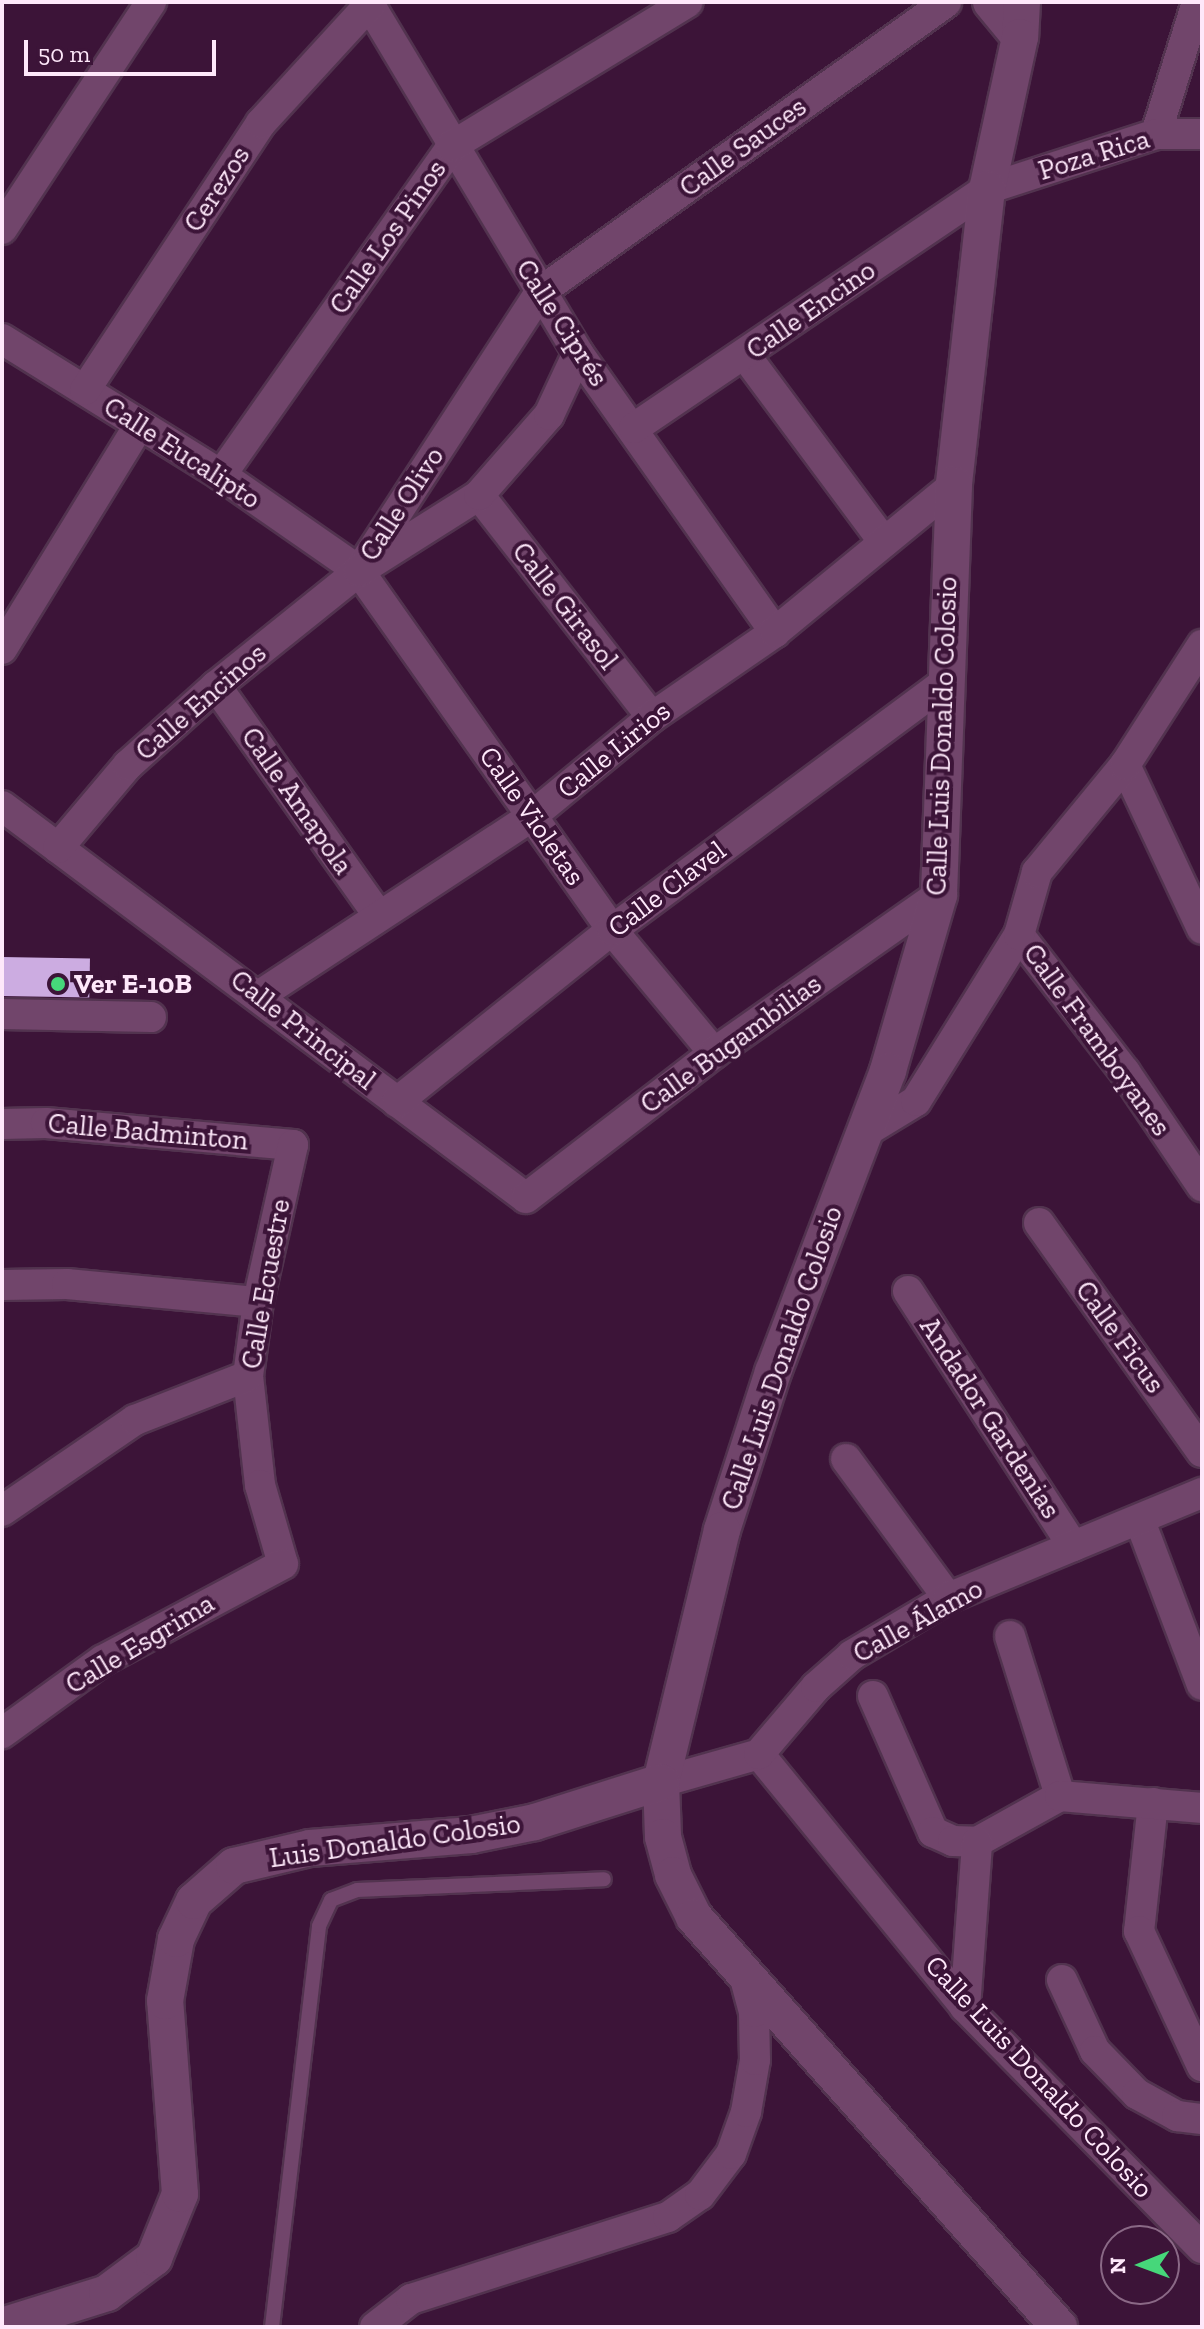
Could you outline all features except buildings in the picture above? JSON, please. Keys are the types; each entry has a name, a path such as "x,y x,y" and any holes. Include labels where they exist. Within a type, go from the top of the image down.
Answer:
{"street":[{"path":"2,229 151,2"},
{"name":"Calle Los Pinos","path":"221,475 452,146 688,2"},
{"name":"Calle Sauces","path":"540,292 946,2"},
{"path":"1156,134 1197,2"},
{"name":"Calle Ciprés","path":"369,3 578,353 634,428 775,632"},
{"name":"Cerezos","path":"85,390 261,123 369,3"},
{"name":"Calle Luis Donaldo Colosio","path":"1011,12 987,189 954,485 943,684 939,895 888,1071 773,1372 722,1530 661,1782 663,1837 673,1875 694,1917 1059,2327"},
{"name":"Poza Rica","path":"987,189 1156,134 1202,134"},
{"name":"Calle Encino","path":"634,428 987,189"},
{"name":"Calle Olivo","path":"359,571 540,292"},
{"name":"Calle Eucalipto","path":"2,339 138,427 221,475 359,571"},
{"name":"Calle Olivo","path":"359,571 479,495 549,415 578,353"},
{"path":"745,355 884,542"},
{"path":"2,649 138,427"},
{"name":"Calle Lirios","path":"260,995 532,816 652,717 775,632 954,485"},
{"name":"Calle Girasol","path":"479,495 652,717"},
{"name":"Calle Encinos","path":"58,848 128,765 216,686 359,571"},
{"name":"Calle Violetas","path":"359,571 612,930 714,1053"},
{"path":"862,1134 916,1101 1019,935 1037,872 1125,765 1202,645"},
{"name":"Calle Clavel","path":"397,1102 612,930 943,684"},
{"name":"Calle Amapola","path":"216,686 379,916"},
{"path":"1125,765 1202,929"},
{"name":"Calle Principal","path":"2,806 260,995 526,1198"},
{"name":"Calle Bugambilias","path":"526,1198 714,1053 939,895"},
{"name":"Calle Framboyanes","path":"1019,935 1125,1072 1202,1186"},
{"path":"2,1014 151,1017"},
{"name":"Calle Badminton","path":"2,1124 46,1123 293,1145"},
{"name":"Calle Ecuestre","path":"283,1564 260,1485 248,1376 258,1302 293,1145"},
{"name":"Calle Ficus","path":"1039,1223 1202,1452"},
{"path":"2,1285 67,1284 258,1302"},
{"name":"Andador Gardenias","path":"908,1291 1073,1546"},
{"path":"2,1511 135,1420 248,1376"},
{"path":"846,1459 948,1598"},
{"name":"Calle Álamo","path":"759,1754 816,1687 852,1655 948,1598 1202,1493"},
{"path":"1140,1521 1202,1685"},
{"name":"Calle Esgrima","path":"2,1733 103,1660 283,1564"},
{"path":"1010,1636 1060,1796"},
{"path":"873,1696 933,1832 953,1841 977,1842 1060,1796 1202,1808"},
{"path":"661,1782 759,1754"},
{"name":"Calle Luis Donaldo Colosio","path":"759,1754 965,2007 1202,2248"},
{"name":"Luis Donaldo Colosio","path":"15,2324 107,2293 154,2258 180,2194 165,2001 176,1939 194,1901 234,1866 310,1848 471,1835 535,1822 661,1782"},
{"path":"1153,1803 1139,1931 1202,2066"},
{"path":"965,2007 977,1842"},
{"path":"375,2327 411,2299 668,2217 700,2195 731,2154 746,2112 755,2060 754,2012 743,1970"},
{"path":"1062,1980 1095,2051 1137,2094 1177,2116 1202,2119"}],"lane":[{"path":"272,2327 319,1926 331,1900 357,1890 604,1879"}],"place":[{"name":"Ver E-10B","path":"58,984"}]}
